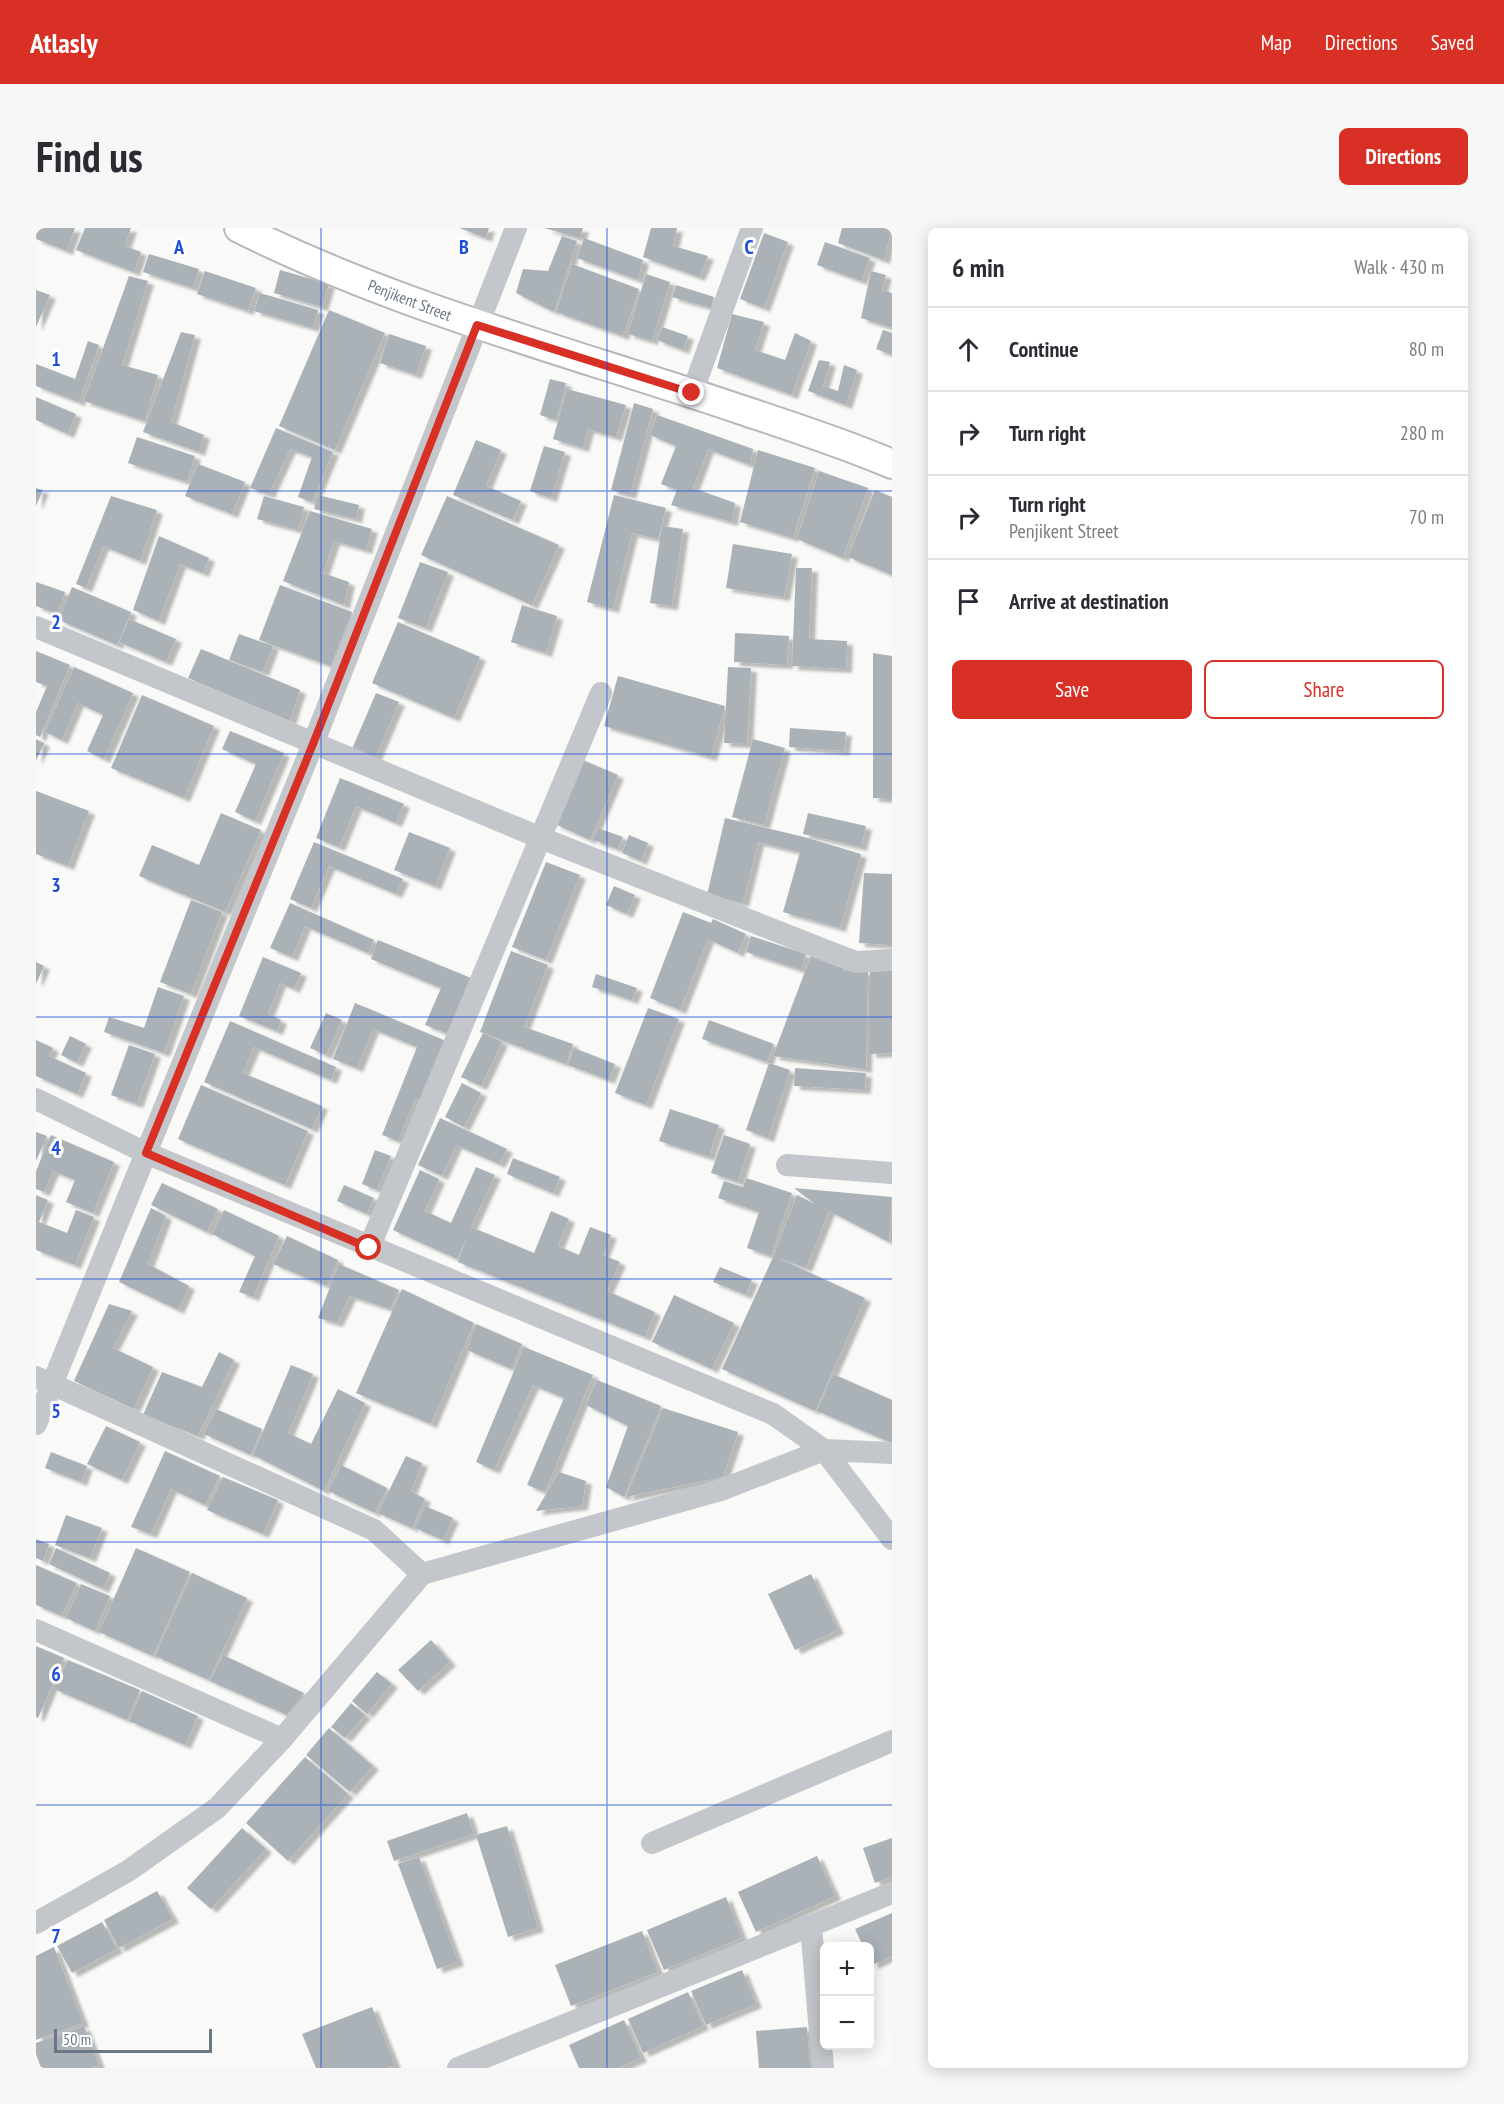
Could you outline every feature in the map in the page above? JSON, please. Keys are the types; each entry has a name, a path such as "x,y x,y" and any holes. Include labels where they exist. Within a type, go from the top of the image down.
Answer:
{"main road":[{"name":"Penjikent Street","path":"239,228 296,256 477,325 692,393 861,450 892,464"}],"street":[{"path":"36,1424 44,1381 146,1153 313,744 516,228"},
{"path":"692,393 752,228"},
{"path":"36,627 541,838 856,962 892,960"},
{"path":"369,1248 601,693"},
{"path":"36,1099 146,1153 369,1248 773,1414 824,1450 892,1539"},
{"path":"787,1165 892,1173"},
{"path":"44,1381 374,1530 422,1574"},
{"path":"36,1923 128,1871 217,1808 282,1739 422,1574 721,1491 824,1450 892,1453"},
{"path":"36,1629 282,1739"},
{"path":"652,1843 892,1741"},
{"path":"458,2068 892,1893"},
{"path":"811,1926 823,2068"}],"building":[{"path":"36,228 75,228 67,251 36,239"},
{"path":"85,228 131,228 125,246 141,252 134,272 76,250"},
{"path":"459,228 489,228 486,238"},
{"path":"544,228 583,228 580,238"},
{"path":"651,228 677,228 673,246 708,256 699,277 643,257"},
{"path":"842,228 892,228 884,260 838,243"},
{"path":"764,233 788,242 764,308 740,299"},
{"path":"562,236 577,241 554,312 516,293 523,269 548,271"},
{"path":"584,238 643,260 638,280 577,258"},
{"path":"825,242 870,258 861,281 817,265"},
{"path":"149,254 199,269 193,288 143,272"},
{"path":"572,264 639,289 623,336 556,312"},
{"path":"280,270 329,284 322,307 274,293"},
{"path":"205,271 256,288 248,311 197,294"},
{"path":"871,271 886,275 882,290 892,293 892,328 861,318"},
{"path":"646,274 670,282 652,341 628,334"},
{"path":"129,276 148,281 122,365 158,375 145,421 84,401"},
{"path":"676,285 714,297 711,308 672,297"},
{"path":"36,290 50,295 36,327"},
{"path":"260,293 318,310 313,328 254,311"},
{"path":"329,310 385,333 335,450 279,426"},
{"path":"732,314 764,322 755,350 785,360 795,333 811,341 792,395 717,368"},
{"path":"662,327 688,336 683,350 657,340"},
{"path":"883,330 892,333 892,355 876,349"},
{"path":"181,332 195,335 171,422 204,435 199,452 143,432"},
{"path":"389,334 426,346 416,375 380,363"},
{"path":"88,341 99,345 79,402 36,386 36,364 75,379"},
{"path":"819,360 830,362 823,386 838,391 844,365 857,370 846,405 808,391"},
{"path":"550,379 566,383 556,420 540,415"},
{"path":"567,389 626,405 616,437 588,429 583,448 553,439"},
{"path":"36,397 76,414 68,434 36,420"},
{"path":"634,403 653,409 630,495 611,490"},
{"path":"657,415 753,449 750,465 708,449 693,488 735,503 732,522 671,505 677,490 661,484 676,446 650,435"},
{"path":"276,428 333,452 312,502 298,497 312,457 290,449 269,494 250,488"},
{"path":"137,437 195,456 187,482 128,463"},
{"path":"476,440 501,450 486,486 521,501 513,520 453,495"},
{"path":"544,446 565,452 551,498 530,491"},
{"path":"758,450 815,468 793,538 740,522"},
{"path":"198,464 245,482 232,514 185,496"},
{"path":"819,471 868,488 843,558 797,539"},
{"path":"36,488 43,490 36,506"},
{"path":"875,490 892,497 892,575 848,557"},
{"path":"318,495 359,505 356,519 314,509"},
{"path":"614,495 666,508 658,539 632,533 613,609 587,602"},
{"path":"111,496 157,510 140,561 103,546 86,588 76,584"},
{"path":"264,496 304,507 298,530 257,519"},
{"path":"447,496 559,545 532,605 421,555"},
{"path":"310,511 372,529 366,550 334,541 323,573 349,582 344,605 283,581"},
{"path":"662,526 683,529 672,606 650,603"},
{"path":"159,536 209,558 203,573 180,564 159,621 133,610"},
{"path":"733,544 792,554 784,597 726,588"},
{"path":"420,562 448,572 426,628 398,618"},
{"path":"796,568 812,568 809,639 847,641 846,669 792,666"},
{"path":"36,582 65,592 57,614 36,606"},
{"path":"280,585 352,612 331,666 259,640"},
{"path":"72,587 131,612 117,645 59,620"},
{"path":"522,605 557,616 546,653 511,642"},
{"path":"129,619 176,639 166,662 119,642"},
{"path":"398,622 480,657 454,718 372,683"},
{"path":"735,633 789,636 787,665 734,662"},
{"path":"239,634 273,646 263,672 229,660"},
{"path":"201,649 300,690 290,721 188,678"},
{"path":"36,651 70,665 40,737 36,735 36,712 47,686 36,682"},
{"path":"873,653 892,656 892,799 873,798"},
{"path":"74,667 133,693 104,759 87,751 103,715 78,703 62,740 45,732"},
{"path":"728,667 751,668 747,744 724,743"},
{"path":"618,676 725,706 711,757 604,726"},
{"path":"376,693 399,702 375,758 352,749"},
{"path":"142,695 214,726 184,798 111,768"},
{"path":"790,728 846,732 844,751 789,747"},
{"path":"230,731 284,753 255,821 235,812 256,764 222,749"},
{"path":"36,739 44,743 36,761"},
{"path":"753,739 785,748 764,825 732,817"},
{"path":"583,760 618,775 590,840 555,824"},
{"path":"340,778 404,804 396,823 356,806 339,847 316,838"},
{"path":"36,791 89,811 68,866 36,854"},
{"path":"221,813 261,830 225,912 139,876 152,845 199,865"},
{"path":"808,813 866,826 861,847 803,834"},
{"path":"725,818 808,838 861,854 840,928 783,912 800,852 758,842 743,903 707,895"},
{"path":"598,828 623,837 618,849 593,840"},
{"path":"409,832 450,848 435,886 394,870"},
{"path":"629,835 648,843 641,861 622,853"},
{"path":"314,842 403,879 396,894 329,866 311,908 290,899"},
{"path":"546,862 580,875 546,960 512,947"},
{"path":"864,873 892,874 892,945 859,943"},
{"path":"614,886 635,895 627,914 606,905"},
{"path":"191,900 222,912 191,994 160,982"},
{"path":"290,903 374,940 368,953 305,926 292,957 270,948"},
{"path":"683,912 711,923 713,919 746,934 738,953 708,939 680,1010 650,998"},
{"path":"751,936 806,954 801,970 746,952"},
{"path":"378,940 471,978 448,1034 425,1025 441,988 371,959"},
{"path":"511,951 548,965 524,1027 573,1044 566,1064 480,1032"},
{"path":"812,953 844,964 843,971 868,971 866,1069 773,1056"},
{"path":"263,957 301,973 294,989 280,983 268,1014 281,1020 277,1031 239,1016"},
{"path":"36,962 44,966 36,984"},
{"path":"870,971 892,971 892,1053 870,1054"},
{"path":"596,974 637,988 632,1000 592,987"},
{"path":"158,987 184,996 164,1053 104,1032 109,1017 144,1028"},
{"path":"355,1003 446,1041 422,1101 416,1098 398,1141 382,1135 417,1047 373,1029 357,1068 333,1059"},
{"path":"648,1008 679,1019 646,1105 615,1093"},
{"path":"326,1013 342,1020 326,1055 310,1048"},
{"path":"709,1020 774,1044 767,1062 702,1039"},
{"path":"230,1021 336,1067 331,1080 254,1047 243,1073 322,1106 312,1129 204,1082"},
{"path":"483,1033 502,1042 481,1086 461,1077"},
{"path":"70,1036 86,1044 77,1063 61,1055"},
{"path":"36,1040 53,1048 49,1056 86,1073 77,1094 36,1076"},
{"path":"129,1045 155,1054 137,1104 111,1095"},
{"path":"574,1048 615,1064 609,1080 568,1065"},
{"path":"769,1063 790,1070 768,1138 746,1130"},
{"path":"795,1068 866,1073 865,1090 794,1086"},
{"path":"462,1083 481,1093 464,1127 445,1117"},
{"path":"201,1085 308,1131 285,1185 178,1139"},
{"path":"670,1109 719,1125 709,1157 659,1141"},
{"path":"440,1118 507,1149 499,1164 456,1145 442,1176 418,1165"},
{"path":"36,1132 47,1136 36,1161"},
{"path":"51,1135 114,1162 93,1213 66,1202 75,1180 53,1171 44,1192 36,1189 36,1171"},
{"path":"724,1135 750,1144 738,1182 711,1173"},
{"path":"375,1150 391,1156 377,1190 362,1184"},
{"path":"513,1158 560,1177 553,1193 507,1174"},
{"path":"476,1167 495,1175 471,1227 534,1253 551,1211 569,1219 558,1246 579,1255 590,1227 611,1235 603,1255 620,1262 607,1291 655,1312 645,1337 458,1262 467,1236 457,1259 393,1230 420,1170 439,1179 425,1211 451,1223"},
{"path":"746,1178 792,1193 771,1256 747,1248 759,1212 718,1198 724,1181 743,1187"},
{"path":"162,1183 218,1209 207,1232 151,1205"},
{"path":"344,1185 374,1198 367,1214 337,1201"},
{"path":"794,1188 892,1197 889,1242 829,1211 806,1268 778,1258 865,1298 815,1411 722,1369 774,1255 797,1195 815,1204"},
{"path":"36,1195 48,1200 39,1222 67,1233 76,1210 94,1217 75,1265 36,1250"},
{"path":"151,1208 166,1216 148,1264 189,1286 178,1310 119,1282"},
{"path":"224,1210 279,1236 253,1297 239,1292 255,1256 212,1234"},
{"path":"287,1236 338,1260 327,1286 273,1264"},
{"path":"339,1264 399,1290 390,1309 350,1296 337,1323 318,1318"},
{"path":"720,1267 752,1280 746,1295 713,1282"},
{"path":"402,1289 474,1323 431,1424 356,1393"},
{"path":"674,1295 734,1323 712,1369 652,1342"},
{"path":"109,1304 132,1311 113,1348 153,1367 134,1409 74,1381"},
{"path":"476,1324 522,1344 512,1369 467,1350"},
{"path":"524,1347 593,1375 545,1492 527,1485 564,1398 533,1385 494,1470 476,1462"},
{"path":"219,1352 234,1360 198,1436 143,1415 162,1372 202,1387"},
{"path":"291,1365 313,1374 288,1433 311,1444 338,1389 365,1403 324,1491 253,1455"},
{"path":"833,1374 892,1400 892,1443 817,1411"},
{"path":"597,1380 661,1406 624,1497 606,1487 628,1426 586,1405"},
{"path":"663,1408 738,1432 723,1477 626,1497"},
{"path":"216,1409 262,1429 251,1455 204,1434"},
{"path":"106,1426 140,1442 122,1480 87,1464"},
{"path":"165,1451 220,1476 205,1505 171,1489 151,1534 131,1527"},
{"path":"51,1452 87,1466 81,1482 45,1468"},
{"path":"406,1456 422,1463 411,1491 425,1499 412,1528 378,1513"},
{"path":"341,1465 387,1488 375,1513 328,1491"},
{"path":"559,1472 586,1481 582,1506 536,1511"},
{"path":"223,1477 278,1500 263,1534 207,1510"},
{"path":"425,1506 453,1518 443,1540 415,1528"},
{"path":"66,1515 102,1528 90,1558 55,1545"},
{"path":"36,1539 49,1544 43,1561 36,1558"},
{"path":"56,1548 110,1573 103,1589 49,1564"},
{"path":"136,1548 190,1572 153,1656 99,1632"},
{"path":"36,1565 77,1583 62,1616 36,1605"},
{"path":"192,1573 247,1598 209,1680 155,1656"},
{"path":"811,1574 838,1630 795,1650 768,1594"},
{"path":"81,1584 110,1596 95,1631 66,1618"},
{"path":"431,1640 450,1662 418,1691 398,1670"},
{"path":"36,1646 64,1658 38,1718 36,1717"},
{"path":"223,1655 304,1693 287,1715 210,1681"},
{"path":"68,1660 140,1690 127,1720 54,1689"},
{"path":"377,1672 392,1684 367,1714 352,1701"},
{"path":"142,1691 198,1716 185,1745 129,1721"},
{"path":"351,1703 365,1715 345,1738 331,1727"},
{"path":"329,1728 373,1766 350,1792 306,1755"},
{"path":"305,1757 348,1794 288,1861 246,1823"},
{"path":"467,1813 474,1834 394,1861 387,1841"},
{"path":"507,1826 538,1928 508,1937 476,1835"},
{"path":"242,1828 266,1849 211,1909 187,1888"},
{"path":"892,1838 892,1877 875,1883 863,1848"},
{"path":"817,1856 835,1896 756,1932 738,1892"},
{"path":"419,1857 458,1962 437,1969 398,1864"},
{"path":"157,1891 173,1919 119,1948 104,1920"},
{"path":"726,1897 742,1938 664,1970 647,1930"},
{"path":"892,1913 892,1956 874,1964 874,1942 861,1942 855,1929"},
{"path":"102,1922 117,1949 72,1973 57,1946"},
{"path":"642,1931 658,1972 571,2006 555,1965"},
{"path":"54,1947 83,2023 36,2040 36,1956"},
{"path":"742,1970 756,2004 706,2025 691,1991"},
{"path":"688,1992 703,2026 643,2053 628,2019"},
{"path":"372,2007 395,2065 387,2068 316,2068 302,2034"},
{"path":"624,2020 641,2058 618,2068 579,2068 569,2045"},
{"path":"84,2026 99,2065 91,2068 41,2068 36,2054 36,2043"},
{"path":"807,2027 810,2068 759,2068 756,2031"}],"route":[{"path":"369,1248 146,1153 313,744 477,325 692,393"}]}
